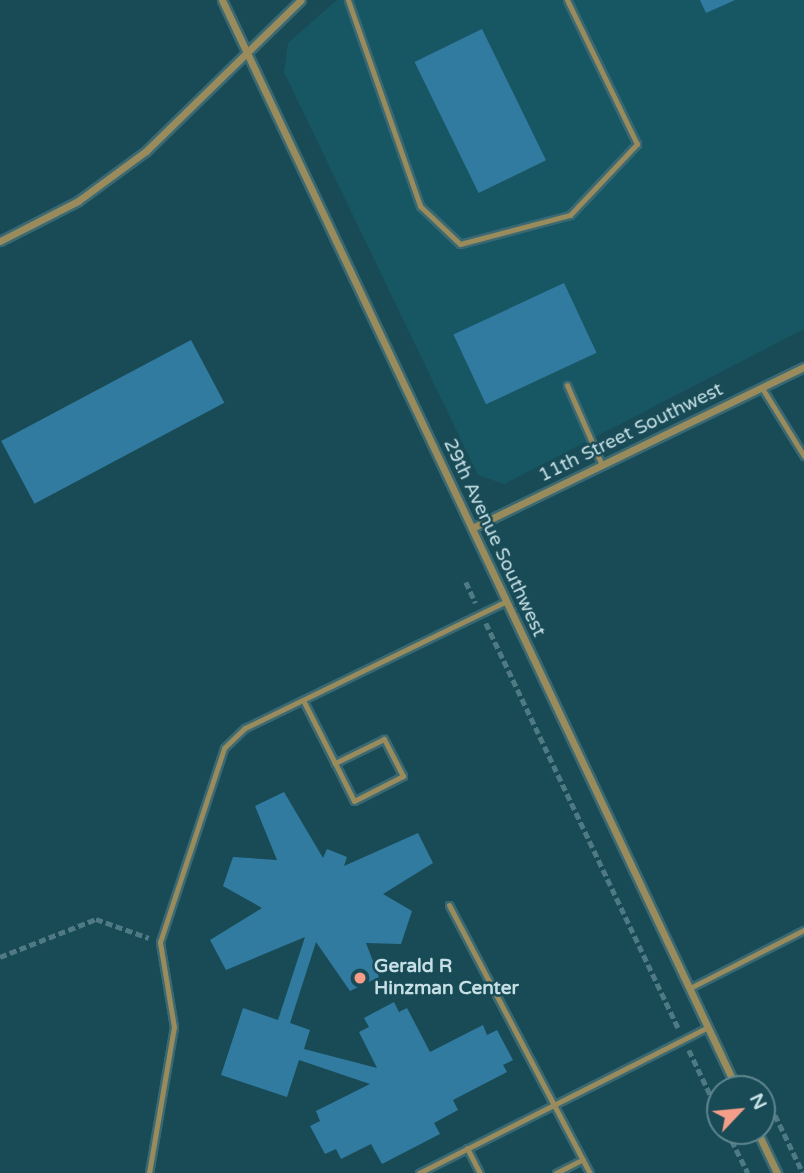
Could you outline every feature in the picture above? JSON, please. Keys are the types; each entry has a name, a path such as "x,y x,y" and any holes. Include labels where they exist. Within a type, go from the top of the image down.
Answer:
{"street":[{"name":"29th Avenue Southwest","path":"222,0 730,1075"},
{"path":"0,241 78,201 146,151 301,0"},
{"name":"11th Street Southwest","path":"472,528 804,367"},
{"path":"764,1145 777,1173"}],"lane":[{"path":"348,0 420,206 460,244 570,215 637,144 567,0"},
{"path":"567,385 602,465"},
{"path":"762,387 804,456"},
{"path":"149,1173 174,1027 160,942 224,748 245,728 507,601"},
{"path":"303,700 354,801 403,776 384,739 335,763"},
{"path":"449,905 590,1173"},
{"path":"690,988 804,930"},
{"path":"419,1173 708,1027"},
{"path":"467,1148 480,1173"},
{"path":"556,1173 583,1159"}],"path":[{"path":"466,582 706,1086"},
{"path":"0,957 96,919 160,942"},
{"path":"776,1117 803,1173"},
{"path":"734,1145 748,1173"}],"shaded area":[{"path":"337,0 804,0 804,329 504,484 478,475 284,72 288,43"}],"building":[{"path":"700,0 735,0 706,13"},
{"path":"482,29 546,160 479,193 415,62"},
{"path":"564,283 597,353 486,404 453,335"},
{"path":"191,340 224,403 34,504 1,441"},
{"name":"Gerald R Hinzman Center","path":"284,792 323,858 327,849 347,857 344,866 418,833 433,863 383,894 412,911 401,944 366,943 379,977 350,991 316,942 290,1023 310,1030 304,1049 377,1068 359,1032 369,1027 364,1018 394,1002 399,1012 407,1008 430,1052 483,1025 487,1035 497,1030 513,1060 503,1065 507,1072 453,1100 458,1110 434,1123 440,1134 382,1164 371,1144 341,1159 336,1149 325,1154 310,1126 320,1121 316,1111 370,1084 299,1060 287,1097 221,1075 243,1008 278,1020 305,937 226,970 210,940 262,908 223,886 233,857 277,860 255,806"}],"place":[{"name":"Gerald R Hinzman Center","path":"360,978"}]}
